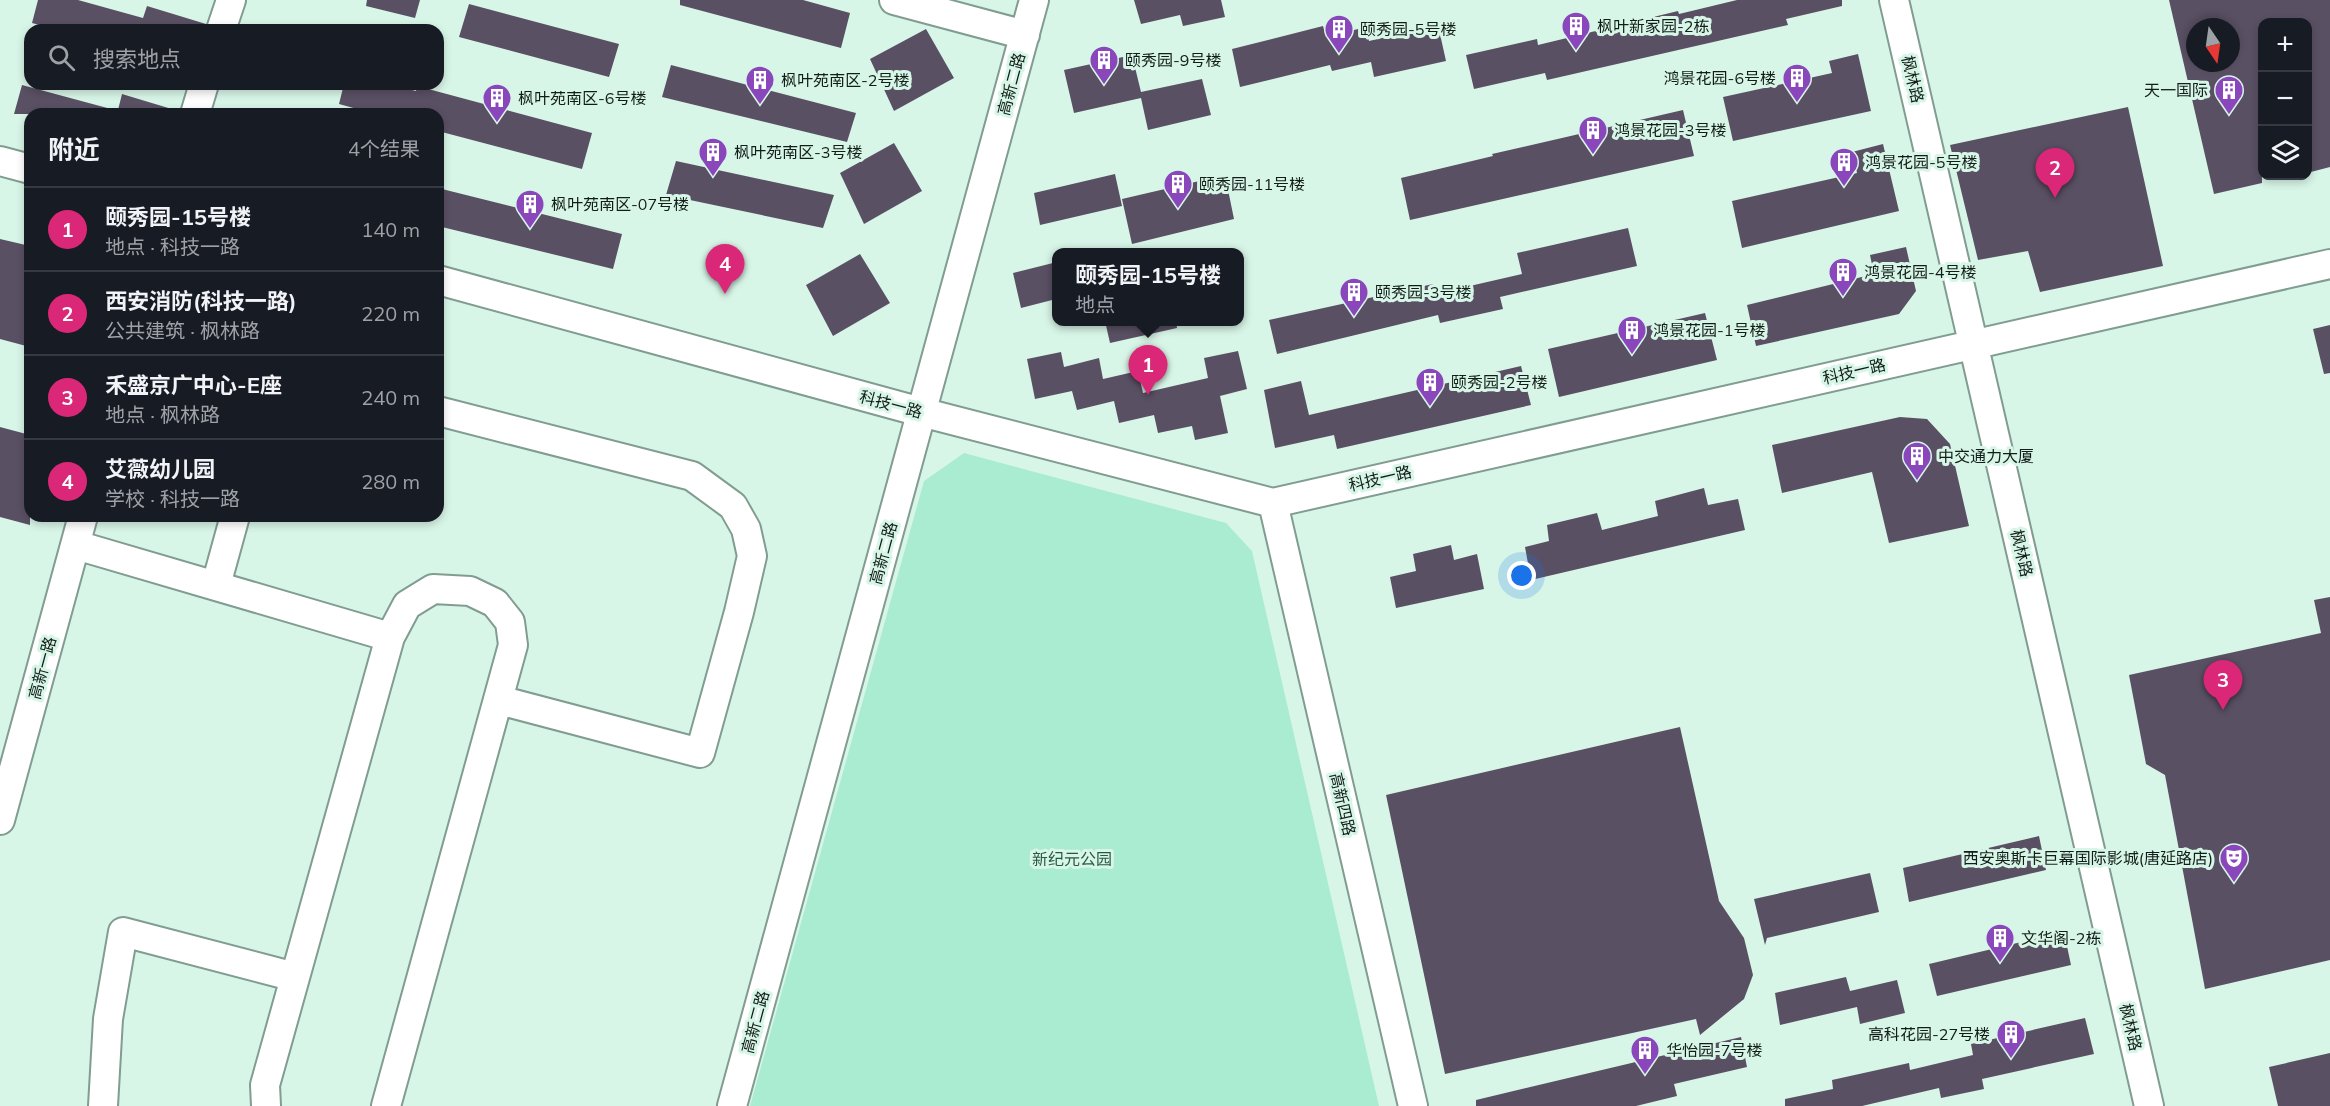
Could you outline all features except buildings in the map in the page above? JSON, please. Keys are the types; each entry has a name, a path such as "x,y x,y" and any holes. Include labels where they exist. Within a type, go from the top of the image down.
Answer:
{"street":[{"path":"223,24 231,0"},
{"path":"894,0 1016,33"},
{"name":"高新二路","path":"1014,0 1016,33"},
{"name":"高新二路","path":"712,1106 912,410 1016,33 1034,0"},
{"name":"枫林路","path":"1894,0 2149,1106"},
{"path":"197,108 202,90"},
{"path":"0,161 24,167"},
{"name":"科技一路","path":"444,282 912,410 1273,502 2330,264"},
{"name":"高新二路","path":"732,1106 912,410"},
{"path":"444,413 692,476 733,506 746,529 752,556 700,753 499,700"},
{"name":"高新四路","path":"1273,502 1413,1106"},
{"name":"高新一路","path":"0,820 82,522"},
{"path":"216,585 234,522"},
{"path":"76,544 390,637"},
{"path":"266,1106 265,1086 390,637 407,605 433,588 470,591 495,603 510,622 513,645 386,1106"},
{"path":"103,1106 108,1019 123,932 295,977"}],"green space":[{"name":"新纪元公园","path":"964,453 1226,523 1252,551 1379,1106 750,1106 924,481"}],"place":[{"name":"枫叶新家园-2栋","path":"1576,52"},
{"name":"颐秀园-5号楼","path":"1339,54"},
{"name":"颐秀园-9号楼","path":"1104,86"},
{"name":"鸿景花园-6号楼","path":"1797,104"},
{"name":"枫叶苑南区-2号楼","path":"760,106"},
{"name":"天一国际","path":"2229,116"},
{"name":"枫叶苑南区-6号楼","path":"497,124"},
{"name":"鸿景花园-3号楼","path":"1593,156"},
{"name":"枫叶苑南区-3号楼","path":"713,178"},
{"name":"鸿景花园-5号楼","path":"1844,188"},
{"name":"西安消防(科技一路)","path":"2055,198"},
{"name":"颐秀园-11号楼","path":"1178,210"},
{"name":"枫叶苑南区-07号楼","path":"530,230"},
{"name":"艾薇幼儿园","path":"725,294"},
{"name":"鸿景花园-4号楼","path":"1843,298"},
{"name":"颐秀园-3号楼","path":"1354,318"},
{"name":"鸿景花园-1号楼","path":"1632,356"},
{"name":"颐秀园-15号楼","path":"1148,395"},
{"name":"颐秀园-2号楼","path":"1430,408"},
{"name":"中交通力大厦","path":"1917,482"},
{"name":"禾盛京广中心-E座","path":"2223,710"},
{"name":"西安奥斯卡巨幕国际影城(唐延路店)","path":"2234,884"},
{"name":"文华阁-2栋","path":"2000,964"},
{"name":"高科花园-27号楼","path":"2011,1060"},
{"name":"华怡园-7号楼","path":"1645,1076"}]}
